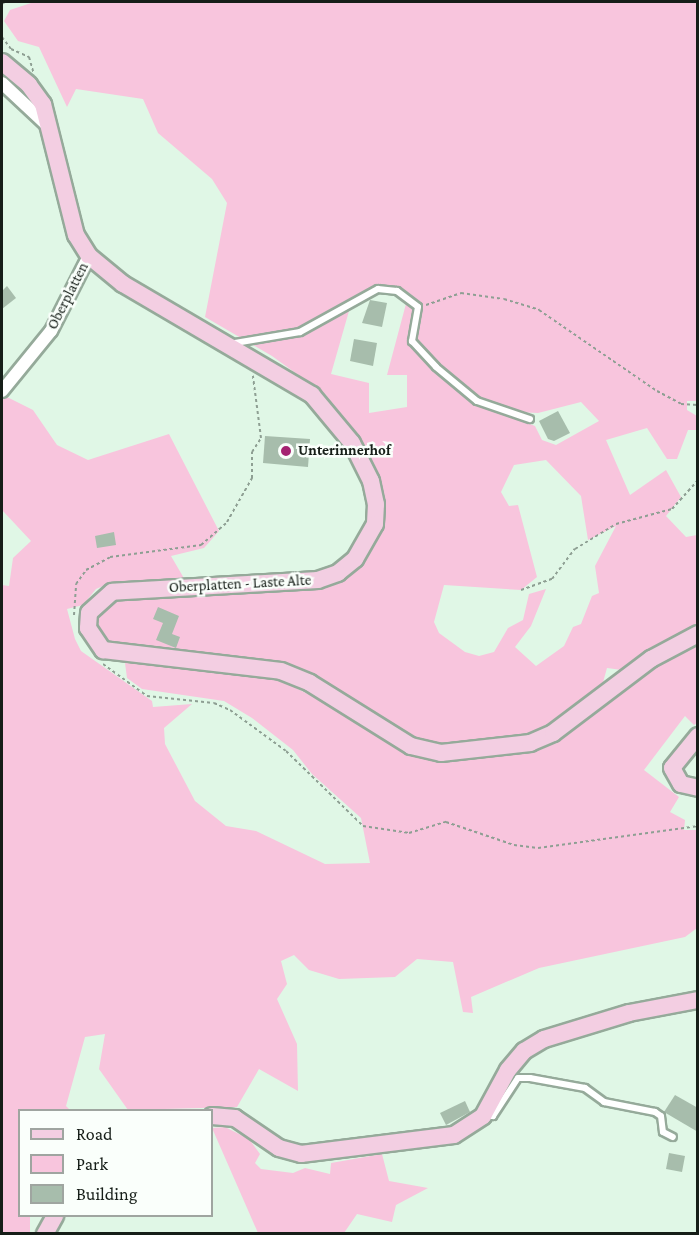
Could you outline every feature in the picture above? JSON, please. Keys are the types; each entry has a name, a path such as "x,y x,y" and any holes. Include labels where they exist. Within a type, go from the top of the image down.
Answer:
{"main road":[{"name":"Oberplatten - Laste Alte","path":"2,62 29,85 52,128 76,235 89,256 123,284 229,344 312,395 352,443 371,481 376,504 367,542 338,573 318,580 112,592 89,614 93,642 118,654 246,663 281,671 310,683 411,746 441,753 530,743 553,733 651,659 698,634"},
{"path":"698,736 685,746 672,768 681,784 698,788"},
{"path":"213,1116 235,1118 279,1148 301,1155 454,1135 483,1116 508,1070 524,1051 544,1039 629,1013 698,1000"},
{"path":"45,1233 54,1217"}],"street":[{"path":"2,83 52,128"},
{"name":"Oberplatten","path":"2,391 51,331 89,256"}],"lane":[{"path":"229,344 244,338 274,339 318,325 378,289 397,291 418,307 411,329 418,350 477,401 530,419"},
{"path":"483,1116 493,1116 518,1078 530,1077 585,1088 604,1102 655,1112 661,1116 663,1132 673,1137"}],"path":[{"path":"2,37 33,62 35,70 29,85"},
{"path":"418,307 461,293 504,298 538,310 657,391 681,404 696,407"},
{"path":"521,590 552,579 575,549 616,524 672,509 698,480"}],"green space":[{"path":"34,2 697,2 698,401 687,401 687,410 697,416 697,430 688,430 677,459 667,459 647,428 606,440 630,495 666,470 681,497 666,516 686,537 697,535 697,623 622,670 607,668 602,686 530,736 456,746 414,740 311,676 271,660 121,647 99,635 98,614 114,600 150,593 308,589 336,583 364,561 380,532 383,509 326,395 272,356 205,317 227,203 212,179 158,133 143,99 76,89 67,107 39,47 18,41 4,21 10,10","holes":["381,292 407,300 387,375 407,375 407,407 369,413 369,383 331,374 349,311","490,402 517,412 538,413 581,402 599,421 556,445 542,440 535,426 476,403","546,460 581,496 588,540 616,526 595,566 599,593 592,596 581,624 573,627 564,646 536,666 515,647 531,626 546,589 529,594 523,620 508,628 494,652 479,656 465,652 439,633 434,622 444,585 521,590 537,577 518,505 509,506 501,492 514,465"]},
{"path":"3,395 33,410 57,445 88,460 169,434 219,531 204,548 171,556 185,580 110,583 96,589 83,605 67,609 75,639 81,651 152,701 153,707 192,704 164,728 165,744 195,801 226,826 256,831 325,864 370,863 361,818 312,774 293,750 252,718 224,701 142,689 127,678 125,663 229,669 278,679 439,760 458,761 546,746 658,663 697,642 697,723 694,725 685,716 644,770 679,797 670,812 685,820 684,830 697,830 697,928 685,937 539,968 471,997 473,1013 463,1012 453,962 417,959 395,977 339,979 309,970 294,955 281,961 287,984 277,999 297,1044 298,1091 259,1069 237,1107 127,1109 99,1069 105,1034 85,1037 66,1106 69,1109 18,1109 18,1217 30,1217 30,1233 2,1233 2,585 9,586 13,558 31,541 2,510"},
{"path":"225,1127 249,1139 260,1154 255,1163 261,1169 293,1173 305,1168 330,1174 331,1163 382,1154 389,1181 428,1188 396,1205 392,1222 357,1214 344,1233 258,1233 213,1128"}],"building":[{"path":"7,286 16,298 2,309 2,291"},
{"path":"370,300 387,303 382,327 362,323"},
{"path":"354,339 377,343 373,366 350,361"},
{"path":"558,411 570,433 554,441 548,439 539,421"},
{"path":"265,436 310,439 308,467 263,463"},
{"path":"114,532 116,545 97,548 95,536"},
{"path":"158,607 179,616 172,634 180,637 176,648 156,640 163,623 153,619"},
{"path":"675,1095 698,1108 698,1132 664,1112"},
{"path":"465,1101 470,1112 446,1125 440,1113"},
{"path":"669,1153 685,1156 682,1172 666,1169"}],"place":[{"name":"Unterinnerhof","path":"286,451"}]}
